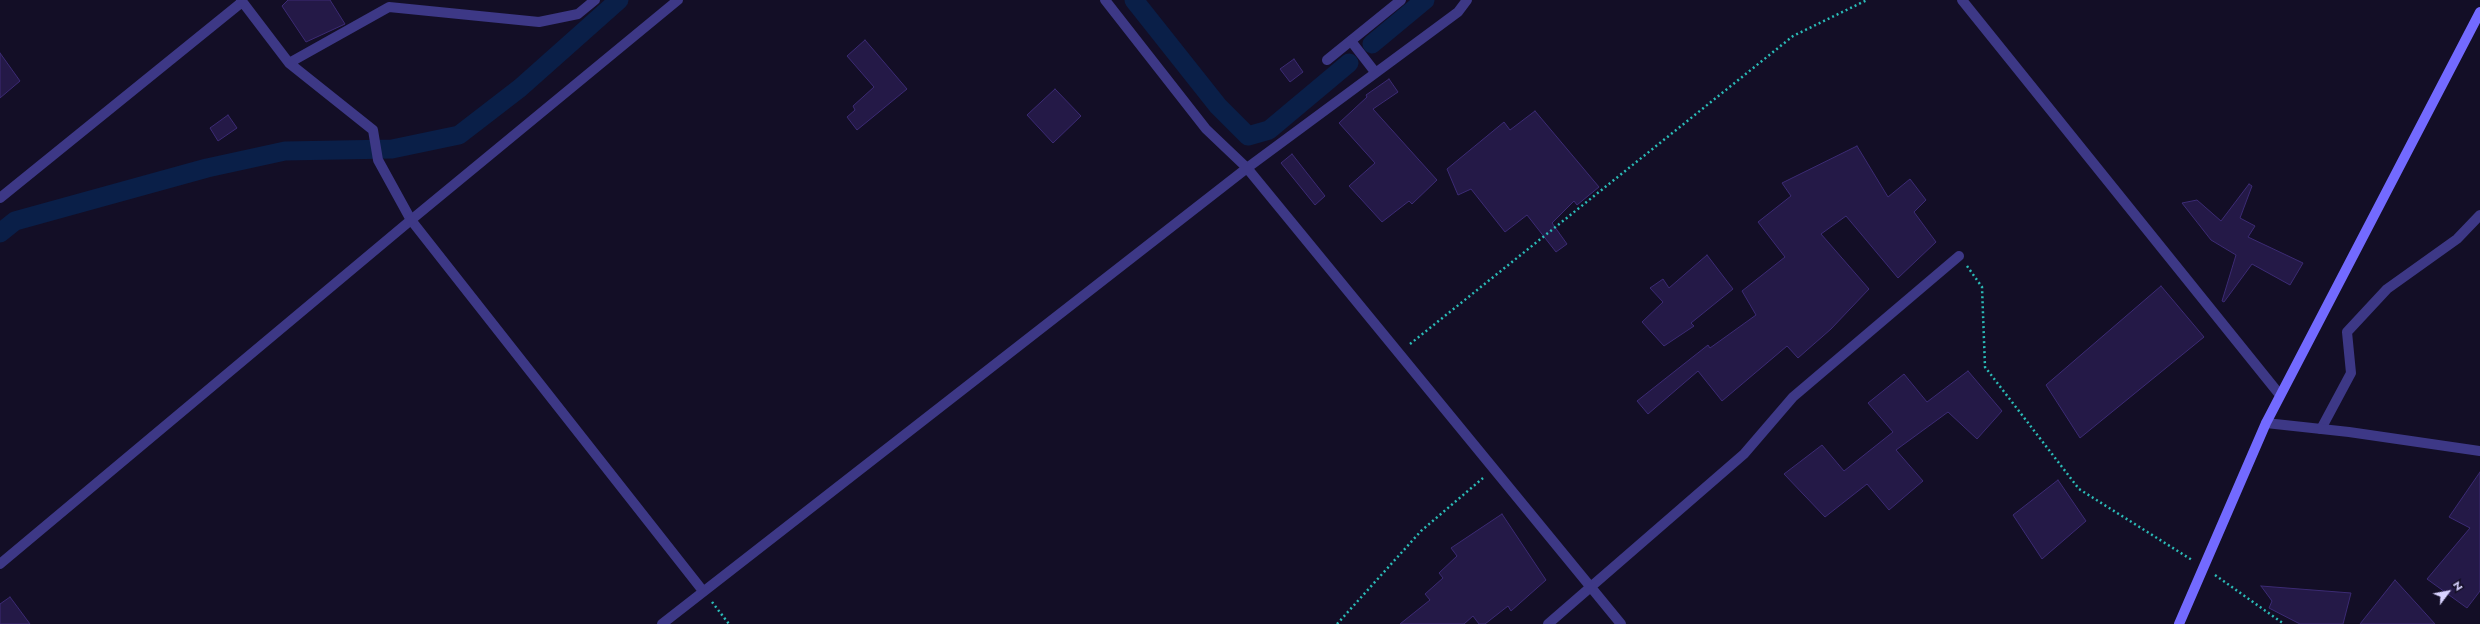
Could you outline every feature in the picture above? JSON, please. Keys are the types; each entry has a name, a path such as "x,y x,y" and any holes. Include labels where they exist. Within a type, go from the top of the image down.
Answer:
{"main road":[{"path":"2179,624 2266,423 2480,12"}],"street":[{"path":"289,63 390,4 539,22 578,14 594,0"},
{"path":"0,564 411,220 678,0"},
{"path":"1105,0 1206,129 1247,168 1621,624"},
{"path":"1328,60 1401,0"},
{"path":"662,624 1247,168 1458,12 1467,0"},
{"path":"1962,0 2280,395"},
{"path":"0,198 242,1 289,63 373,130 378,160 411,220 703,591"},
{"path":"1350,41 1375,72"},
{"path":"2321,429 2352,373 2347,332 2387,289 2457,239 2480,215"},
{"path":"1548,624 1744,454 1793,397 1960,256"},
{"path":"2266,423 2480,451"}],"path":[{"path":"1399,353 1793,36 1867,0"},
{"path":"1960,256 1982,287 1985,367 2079,489 2204,567 2284,624"},
{"path":"1337,624 1421,531 1494,468"},
{"path":"703,591 729,624"}],"building":[{"path":"288,0 330,0 345,24 306,42 282,6"},
{"path":"865,40 907,89 857,130 847,117 855,110 853,106 874,87 847,56"},
{"path":"0,53 20,81 0,98"},
{"path":"1294,59 1303,72 1290,82 1280,69"},
{"path":"1389,79 1398,92 1373,109 1437,180 1412,204 1409,201 1382,222 1349,186 1375,163 1339,123 1367,97 1366,95"},
{"path":"1055,89 1081,116 1053,143 1027,115"},
{"path":"1535,111 1599,187 1577,205 1574,201 1552,223 1567,244 1556,252 1527,215 1505,232 1471,189 1458,195 1447,169 1504,122 1510,130"},
{"path":"228,115 237,128 218,141 210,128"},
{"path":"1857,146 1888,197 1910,179 1926,200 1914,212 1936,242 1898,278 1846,216 1821,234 1869,289 1831,329 1798,358 1787,346 1722,401 1698,371 1648,414 1637,401 1708,345 1710,348 1756,315 1742,291 1785,257 1758,222 1791,196 1782,183"},
{"path":"1292,154 1325,196 1315,205 1281,163"},
{"path":"2249,184 2252,186 2240,218 2255,226 2248,237 2303,263 2290,285 2252,264 2224,302 2222,301 2236,255 2211,240 2182,203 2197,200 2221,221"},
{"path":"1707,255 1733,289 1691,323 1694,326 1664,346 1642,322 1663,302 1650,288 1663,279 1669,288"},
{"path":"2161,286 2204,337 2080,438 2046,385"},
{"path":"1968,371 2002,411 1977,439 1948,412 1896,450 1923,481 1889,510 1867,484 1825,517 1784,474 1822,445 1844,471 1893,432 1868,403 1904,374 1927,402"},
{"path":"2480,472 2480,591 2467,608 2427,579 2470,528 2449,517"},
{"path":"2058,480 2086,521 2042,559 2013,515"},
{"path":"1502,514 1546,580 1511,611 1508,606 1485,624 1479,624 1473,616 1464,624 1400,624 1430,600 1425,594 1443,578 1439,573 1457,556 1451,548"},
{"path":"2395,580 2416,603 2435,624 2360,624"},
{"path":"2261,586 2351,593 2343,624 2300,624 2269,608 2272,601"},
{"path":"10,597 30,624 0,624 0,604"}],"waterway":[{"path":"0,233 15,221 207,168 285,151 392,149 459,135 520,88 619,0"},
{"path":"1134,0 1218,106 1248,136 1269,130 1349,63"},
{"path":"1372,44 1425,0"}]}
